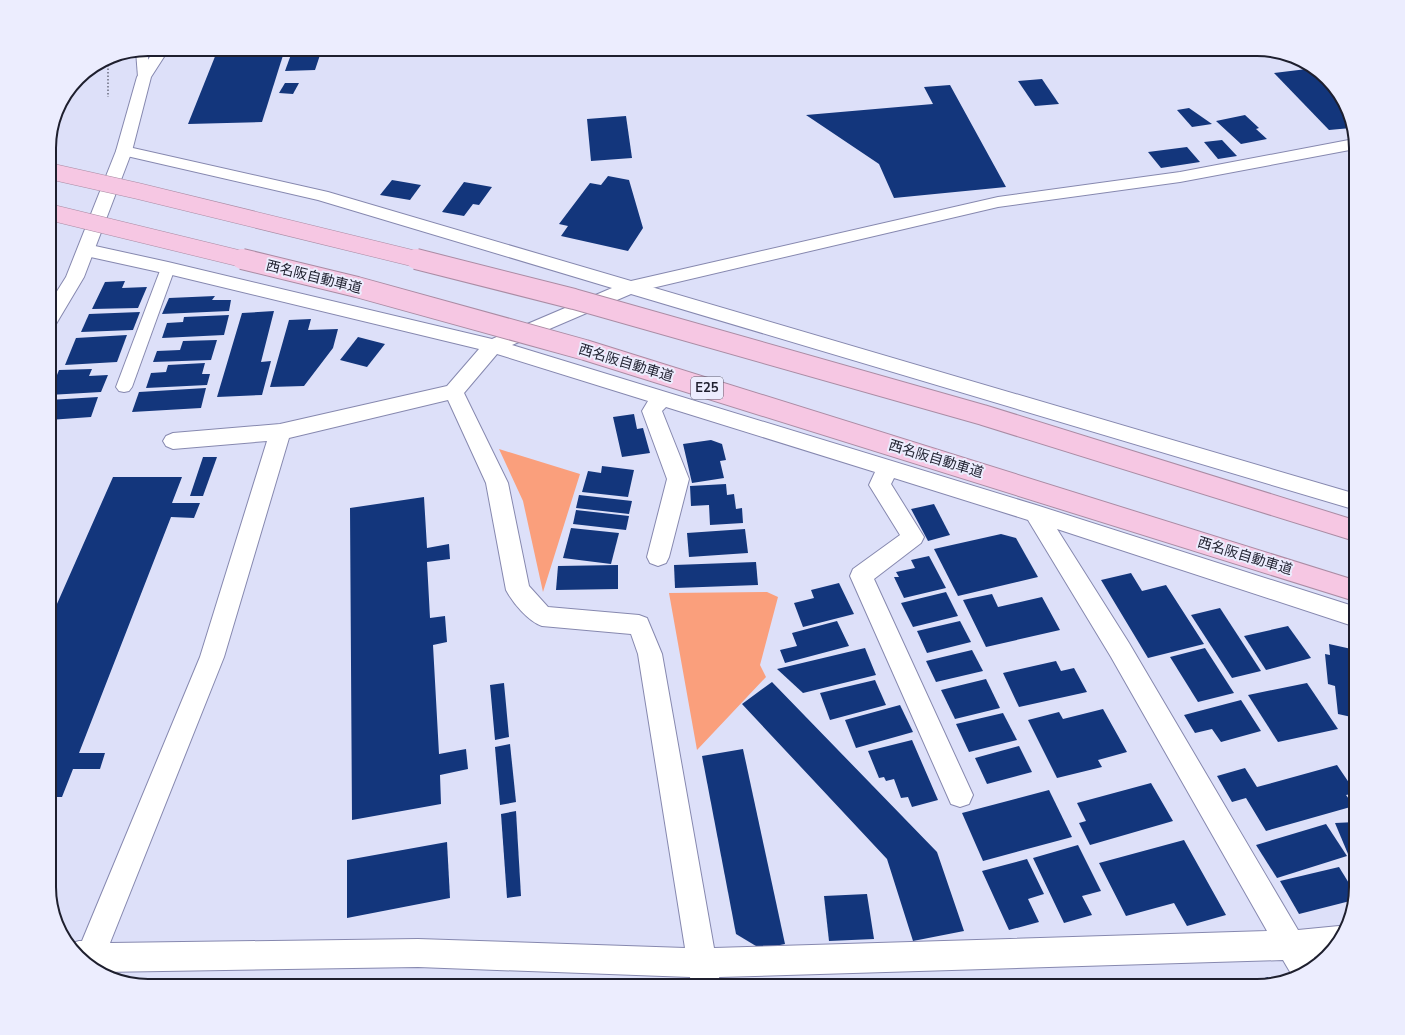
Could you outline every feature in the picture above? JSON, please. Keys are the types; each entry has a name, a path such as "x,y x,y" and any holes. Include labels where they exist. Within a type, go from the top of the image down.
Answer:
{"highway":[{"path":"56,173 385,251 574,299 983,415 1349,529"},
{"name":"西名阪自動車道","path":"56,214 357,287 585,350 1349,589"}],"street":[{"path":"56,308 75,277 86,250 124,151 134,106 144,77 158,56"},
{"path":"173,441 280,432 454,392 493,346 631,287 998,202 1180,177 1349,145"},
{"path":"124,151 322,196 1349,500"},
{"path":"86,250 168,268 493,346 1036,514 1349,615"},
{"path":"454,392 496,483 518,590 542,616 639,625 650,654 704,975"},
{"path":"658,557 678,479 652,412 661,398"},
{"path":"87,955 212,657 280,432"},
{"path":"888,468 880,485 913,537 861,576 960,795"},
{"path":"1036,514 1120,650 1303,966"},
{"path":"91,959 418,953 704,975 1290,945 1331,941"}],"lane":[{"path":"142,56 144,77"},
{"path":"124,387 168,268"}],"shaded area":[{"path":"499,449 580,474 543,592 523,501"},
{"path":"767,592 778,597 760,665 766,677 697,750 669,593"}],"building":[{"path":"215,56 283,56 262,122 188,124"},
{"path":"290,56 320,56 315,70 285,71"},
{"path":"1305,69 1313,75 1330,92 1339,107 1347,128 1329,130 1274,73"},
{"path":"1042,79 1059,104 1035,106 1018,81"},
{"path":"285,83 299,83 293,94 279,93"},
{"path":"950,85 1006,187 894,198 879,164 806,115 933,104 924,87"},
{"path":"1189,108 1212,124 1192,127 1177,110"},
{"path":"1245,115 1259,128 1256,129 1267,139 1241,144 1216,121"},
{"path":"626,116 632,158 591,161 587,119"},
{"path":"1222,140 1237,156 1218,159 1204,142"},
{"path":"1187,147 1200,162 1161,168 1148,152"},
{"path":"608,176 629,180 643,228 628,251 561,236 568,226 559,224 590,183 601,185"},
{"path":"392,180 421,185 410,200 380,195"},
{"path":"464,182 492,187 479,205 473,204 464,216 442,212"},
{"path":"125,281 122,288 147,287 138,308 92,309 105,282"},
{"path":"215,296 212,300 231,300 229,311 162,314 169,298"},
{"path":"274,311 261,362 271,361 262,395 217,397 242,313"},
{"path":"140,312 133,330 81,332 89,314"},
{"path":"229,315 224,335 162,338 167,323 183,322 184,317"},
{"path":"311,319 308,330 338,329 333,348 304,386 270,387 289,320"},
{"path":"127,335 117,362 65,365 76,338"},
{"path":"358,337 385,344 367,367 340,360"},
{"path":"217,340 211,360 153,362 157,351 180,350 183,341"},
{"path":"205,363 202,374 210,374 207,385 146,388 151,373 166,372 168,365"},
{"path":"92,369 89,376 108,375 101,392 56,395 56,378 59,370"},
{"path":"206,388 201,408 132,412 139,392"},
{"path":"98,397 91,417 56,420 56,400"},
{"path":"634,414 637,429 643,428 650,453 622,457 613,417"},
{"path":"711,440 722,444 726,460 720,461 724,478 692,483 683,444"},
{"path":"203,457 217,457 203,496 190,496"},
{"path":"602,466 634,470 628,497 582,492 588,471 601,473"},
{"path":"113,477 182,477 172,503 200,503 194,518 171,517 79,753 105,753 100,769 73,769 62,797 56,797 56,606"},
{"path":"726,484 727,495 734,494 736,509 742,508 743,523 710,525 709,505 691,506 690,486"},
{"path":"579,495 632,501 629,514 576,508"},
{"path":"424,497 427,548 449,544 450,559 427,562 430,618 445,616 447,642 433,645 439,754 466,749 468,769 440,775 441,804 352,820 350,508"},
{"path":"934,504 950,535 928,541 911,509"},
{"path":"576,510 629,516 626,530 573,524"},
{"path":"571,528 619,533 611,564 563,558"},
{"path":"745,529 748,553 689,557 687,533"},
{"path":"1001,534 1016,538 1038,577 958,596 934,549"},
{"path":"929,556 946,588 904,598 894,577 899,577 896,572 915,568 911,560"},
{"path":"756,562 758,585 675,588 674,565"},
{"path":"618,565 618,589 556,590 558,566"},
{"path":"1131,573 1142,591 1166,585 1204,644 1148,658 1101,580"},
{"path":"839,583 854,614 803,627 794,603 814,598 811,590"},
{"path":"946,592 958,616 913,627 901,603"},
{"path":"992,594 998,607 1042,597 1060,630 986,647 963,600"},
{"path":"1220,608 1261,671 1232,678 1191,615"},
{"path":"837,621 849,646 785,663 780,650 797,646 792,633"},
{"path":"960,621 971,642 927,653 917,631"},
{"path":"1288,626 1311,658 1266,670 1244,636"},
{"path":"1329,644 1349,648 1349,716 1338,714 1335,686 1328,684 1325,654 1330,655"},
{"path":"865,648 876,675 803,693 777,669"},
{"path":"1205,648 1234,693 1198,702 1170,657"},
{"path":"972,650 983,671 936,682 926,661"},
{"path":"1056,661 1061,671 1074,668 1087,692 1019,707 1003,673"},
{"path":"986,679 1000,708 955,719 941,690"},
{"path":"875,680 886,705 830,720 820,693"},
{"path":"772,682 937,852 964,931 913,941 887,859 742,704"},
{"path":"504,683 509,737 495,740 490,685"},
{"path":"1307,683 1338,729 1278,742 1248,695"},
{"path":"1241,700 1261,731 1221,742 1212,729 1195,733 1184,715"},
{"path":"900,705 913,732 856,748 845,720"},
{"path":"1103,709 1127,752 1098,760 1102,767 1057,778 1028,720 1059,712 1063,719"},
{"path":"1003,713 1017,740 969,752 956,724"},
{"path":"912,740 938,800 912,807 908,797 901,798 894,779 886,781 884,777 879,778 868,751"},
{"path":"510,744 516,802 500,805 495,747"},
{"path":"1019,746 1032,772 987,784 975,758"},
{"path":"743,749 785,944 761,949 736,934 702,756"},
{"path":"1337,765 1349,783 1349,794 1346,795 1349,799 1349,807 1266,831 1246,798 1232,802 1217,776 1245,768 1257,787"},
{"path":"1151,783 1173,821 1090,845 1079,823 1086,821 1077,803"},
{"path":"1049,790 1072,837 983,861 962,813"},
{"path":"516,811 521,896 507,898 501,814"},
{"path":"1349,822 1349,856 1335,823"},
{"path":"1326,824 1347,856 1277,878 1256,845"},
{"path":"1184,840 1226,915 1187,926 1174,903 1126,916 1099,863"},
{"path":"447,842 450,898 347,918 347,860"},
{"path":"1078,845 1101,891 1082,896 1092,915 1064,923 1033,858"},
{"path":"1027,859 1044,894 1028,899 1039,922 1009,930 982,871"},
{"path":"1339,867 1349,883 1348,902 1299,914 1280,881"},
{"path":"867,894 874,939 829,941 824,896"}]}
